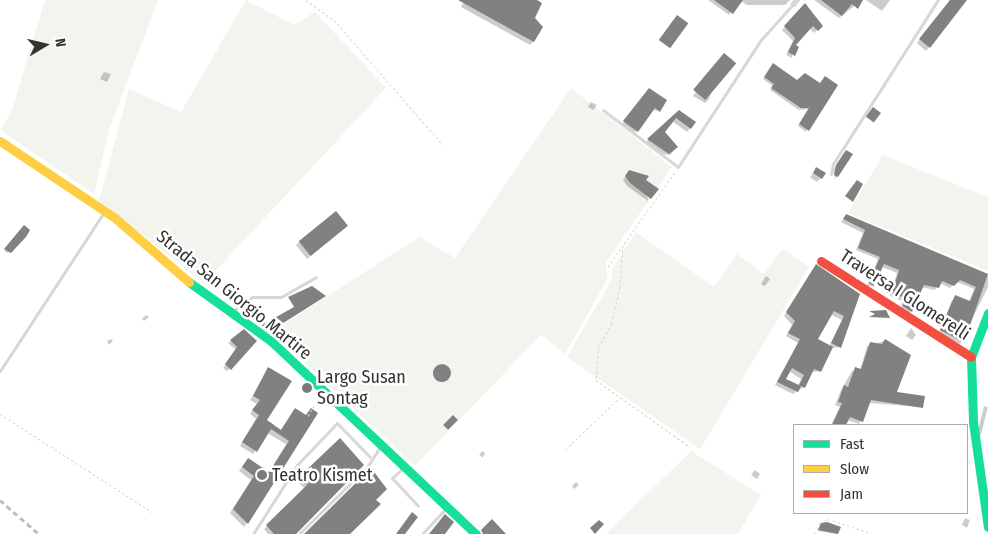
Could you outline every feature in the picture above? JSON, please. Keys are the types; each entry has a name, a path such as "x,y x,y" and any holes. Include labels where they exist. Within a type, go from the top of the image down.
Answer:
{"street":[{"name":"Strada San Giorgio Martire","path":"0,141 105,211 176,272 271,341 476,534"},
{"name":"Traversa I Glomerelli","path":"821,261 971,358"},
{"path":"988,313 971,358 974,422 988,527"}],"lane":[{"path":"831,174 833,164 938,0"},
{"path":"603,110 678,167 760,41 795,2"},
{"path":"0,371 105,211"},
{"path":"232,312 252,297 281,297 316,276"},
{"path":"253,534 297,465 336,423 370,457"},
{"path":"299,534 367,466 370,457 382,445"},
{"path":"405,466 392,478 418,506"},
{"path":"422,534 448,506"}],"path":[{"path":"306,0 334,20 443,145"},
{"path":"608,266 678,167"},
{"path":"623,245 620,287 612,323 598,346 596,380 690,447"},
{"path":"566,450 620,397"},
{"path":"308,416 315,404"},
{"path":"0,414 152,512"},
{"path":"815,534 820,523 828,519 873,534"}],"shaded area":[{"path":"45,0 158,0 109,130 94,194 0,130 11,113"},
{"path":"246,0 294,25 315,12 386,88 204,283 99,201 129,89 181,112"},
{"path":"571,88 672,167 606,262 607,280 565,354 541,335 415,466 272,332 419,237 455,258"},
{"path":"883,155 988,197 988,271 848,213"},
{"path":"636,232 714,287 737,254 763,274 783,249 809,267 700,449 567,357 612,279 612,269"},
{"path":"691,451 761,495 738,534 606,534"}],"building":[{"path":"458,0 537,0 542,3 535,18 543,27 534,42"},
{"path":"714,0 743,0 733,14"},
{"path":"821,0 863,0 858,9 852,4 842,16"},
{"path":"950,0 967,0 930,48 919,39"},
{"path":"805,3 823,26 818,31 813,26 796,45 799,47 795,56 788,52 795,38 784,26"},
{"path":"677,15 688,23 670,48 659,40"},
{"path":"724,53 736,63 705,100 693,90"},
{"path":"773,63 797,80 805,73 820,83 825,76 838,85 809,131 799,124 809,108 801,108 771,88 774,84 764,77"},
{"path":"649,88 667,100 660,112 655,108 638,132 623,121"},
{"path":"873,107 881,113 874,123 866,117"},
{"path":"679,110 696,122 691,129 676,118 665,132 678,147 669,154 647,139"},
{"path":"846,150 853,154 838,177 834,175 836,165"},
{"path":"816,167 826,173 822,179 813,173"},
{"path":"629,170 649,176 646,180 659,189 651,199 630,183 625,176"},
{"path":"857,180 863,184 853,202 845,196"},
{"path":"336,211 348,226 311,256 299,241"},
{"path":"846,214 988,274 964,342 940,330 955,295 970,301 976,287 960,280 954,286 942,281 939,288 924,285 912,312 903,306 904,298 892,293 899,270 884,264 874,286 869,283 880,257 858,248 865,230 843,219"},
{"path":"24,225 30,230 26,237 11,253 4,249"},
{"path":"816,264 860,294 841,348 831,343 844,316 834,311 818,339 833,347 821,372 814,369 805,388 801,386 798,392 777,382 800,339 788,333 795,321 786,312","holes":["792,368 804,375 799,385 801,386 786,379"]},
{"path":"312,286 326,296 269,332 264,329 262,325 294,307 288,297"},
{"path":"886,310 890,318 869,317 875,314 869,311"},
{"path":"244,329 257,341 231,370 225,364 237,347 230,340"},
{"path":"885,339 911,355 897,392 925,396 923,408 871,400 863,422 850,417 846,424 832,424 842,403 838,402 844,385 848,387 855,367 861,369 870,342 882,344"},
{"path":"442,364 448,367 451,373 448,379 442,382 436,379 433,373 436,367"},
{"path":"268,367 292,381 267,420 281,430 295,408 306,415 311,408 318,413 248,524 233,509 254,476 242,467 248,458 269,472 289,441 271,429 257,452 242,442 259,415 252,410 260,400 253,396"},
{"path":"453,415 458,420 448,430 443,425"},
{"path":"340,438 364,465 296,534 274,534 266,525 307,485 299,477"},
{"path":"371,468 387,489 376,500 381,504 350,534 304,534"},
{"path":"412,512 418,517 405,534 396,534"},
{"path":"445,514 454,522 445,534 429,534"},
{"path":"492,519 506,534 483,534 481,530"},
{"path":"599,520 604,524 595,534 590,528"},
{"path":"827,522 841,527 838,534 818,530 821,523"}],"railway":[{"path":"0,500 39,534"}],"traffic: fast":[{"path":"189,282 271,341 476,534"},
{"path":"988,313 971,357 973,422 988,527"}],"traffic: slow":[{"path":"0,141 115,218 189,282"}],"traffic: jam":[{"path":"821,261 971,357"}],"place":[{"name":"Largo Susan Sontag","path":"307,388"},
{"name":"Teatro Kismet","path":"262,475"}]}
